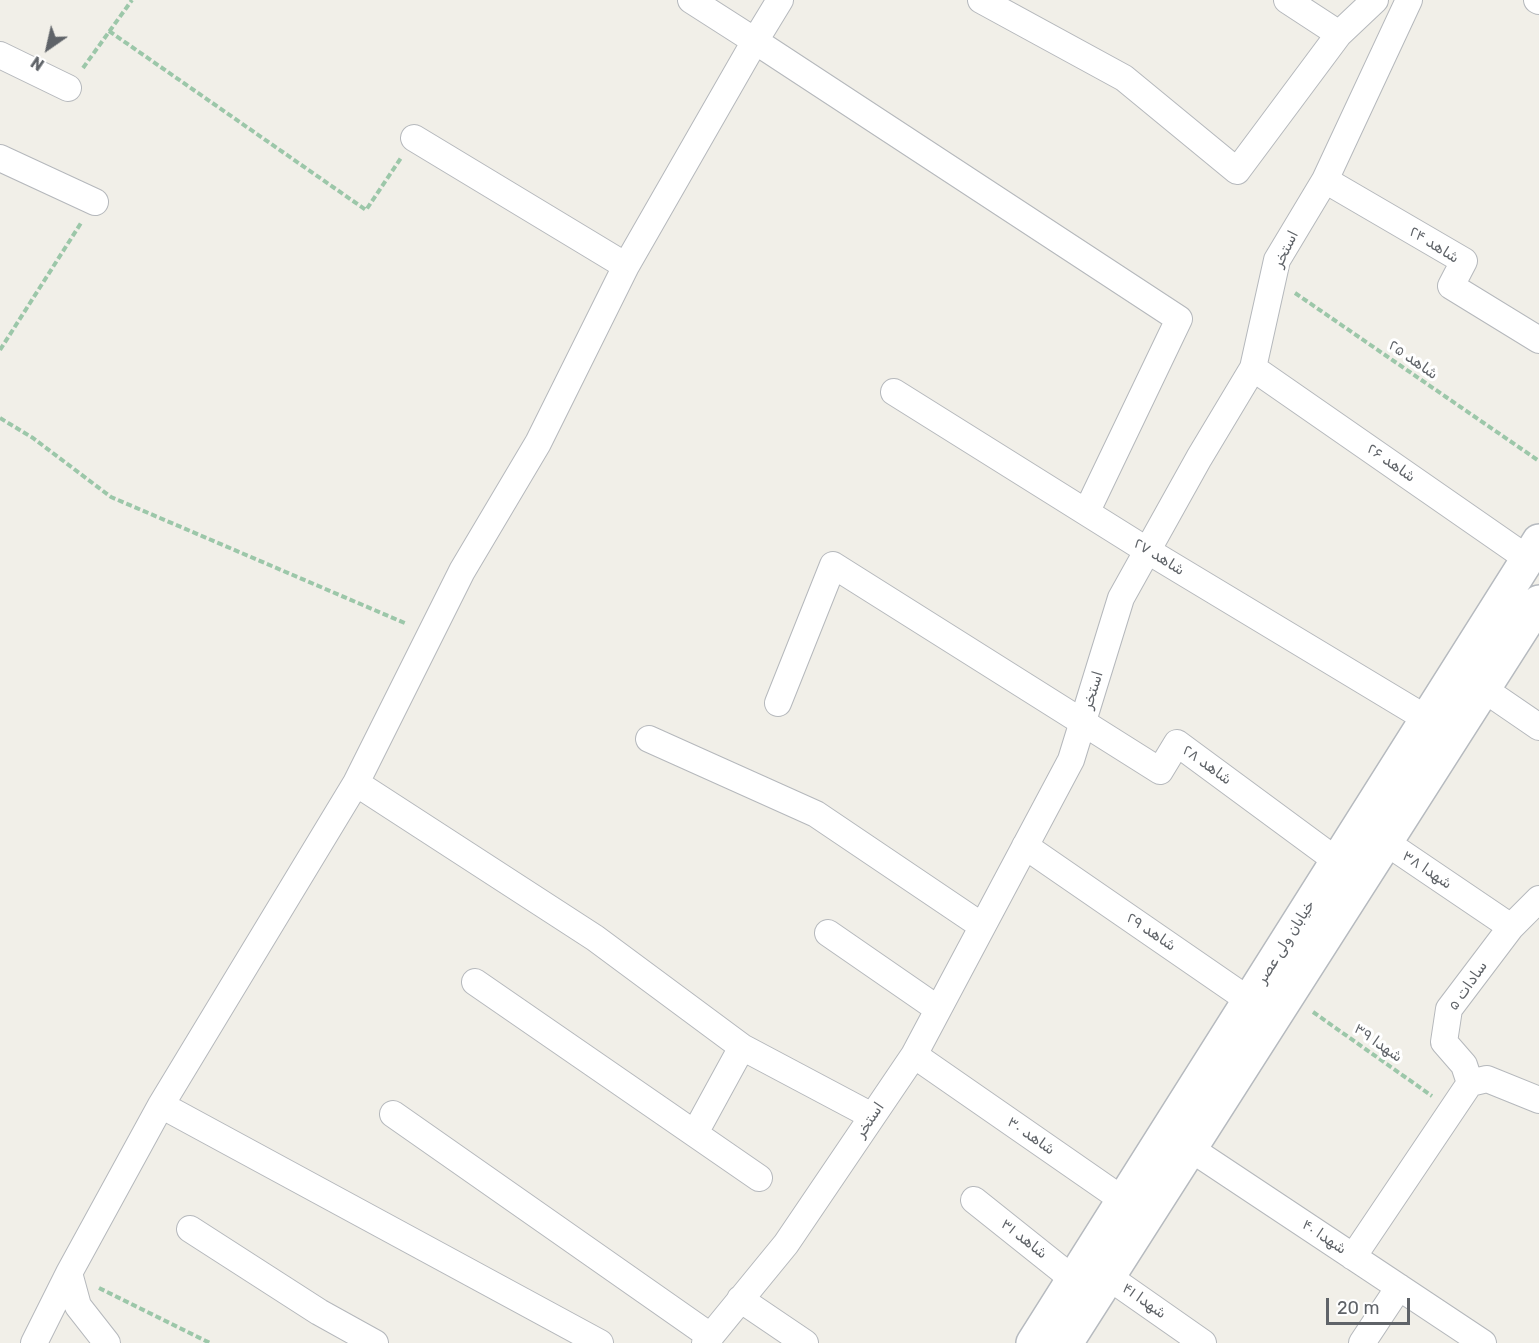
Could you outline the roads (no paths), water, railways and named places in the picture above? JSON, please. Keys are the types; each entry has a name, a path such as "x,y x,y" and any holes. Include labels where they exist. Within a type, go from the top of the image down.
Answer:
{"main road":[{"name":"خیابان ولی عصر","path":"1033,1343 1137,1206 1178,1141 1249,1000 1533,550"},
{"name":"خیابان ولی عصر","path":"1178,1141 1282,1007 1539,602"},
{"name":"خیابان ولی عصر","path":"1066,1343 1089,1272"}],"street":[{"path":"691,0 1179,319 1087,511"},
{"path":"34,1343 69,1273 161,1105 356,783 462,571 538,443 626,266 780,0"},
{"path":"981,0 1124,78 1237,171 1339,34 1375,0"},
{"path":"1287,0 1339,34"},
{"name":"استخر","path":"708,1340 786,1244 914,1055 1071,759 1122,598 1253,368 1277,261 1324,180 1409,0"},
{"path":"0,55 68,88"},
{"path":"414,138 626,266"},
{"path":"0,158 95,202"},
{"name":"شاهد ۲۴","path":"1324,180 1464,261 1451,286 1539,340"},
{"name":"شاهد ۲۶","path":"1253,368 1533,550"},
{"name":"شاهد ۲۷","path":"894,392 1148,551 1427,719"},
{"path":"778,703 833,565 1082,724"},
{"path":"1485,690 1539,728"},
{"name":"شاهد ۲۸","path":"1082,724 1160,771 1177,743 1337,861"},
{"path":"649,739 816,814 982,927"},
{"path":"356,783 595,938 742,1047 872,1116"},
{"name":"شهدا ۳۸","path":"1337,861 1387,843 1529,916"},
{"name":"شاهد ۲۹","path":"1025,846 1249,1000 1282,1007"},
{"name":"سادات ۵","path":"1470,1083 1464,1065 1444,1042 1449,1009 1529,916"},
{"path":"828,933 938,1009"},
{"path":"475,982 759,1178"},
{"path":"695,1133 742,1047"},
{"name":"شاهد ۳۰","path":"914,1055 1137,1206"},
{"path":"1353,1257 1470,1083 1487,1079 1539,1100"},
{"path":"161,1105 600,1343"},
{"path":"393,1114 708,1340"},
{"name":"شهدا ۴۰","path":"1178,1141 1483,1343"},
{"name":"شاهد ۳۱","path":"974,1200 1089,1272"},
{"path":"190,1229 319,1312 375,1343"},
{"name":"شهدا ۴۱","path":"1089,1272 1203,1343"},
{"path":"69,1273 78,1306 107,1343"},
{"path":"1362,1343 1399,1287"},
{"path":"740,1299 805,1343"}]}
